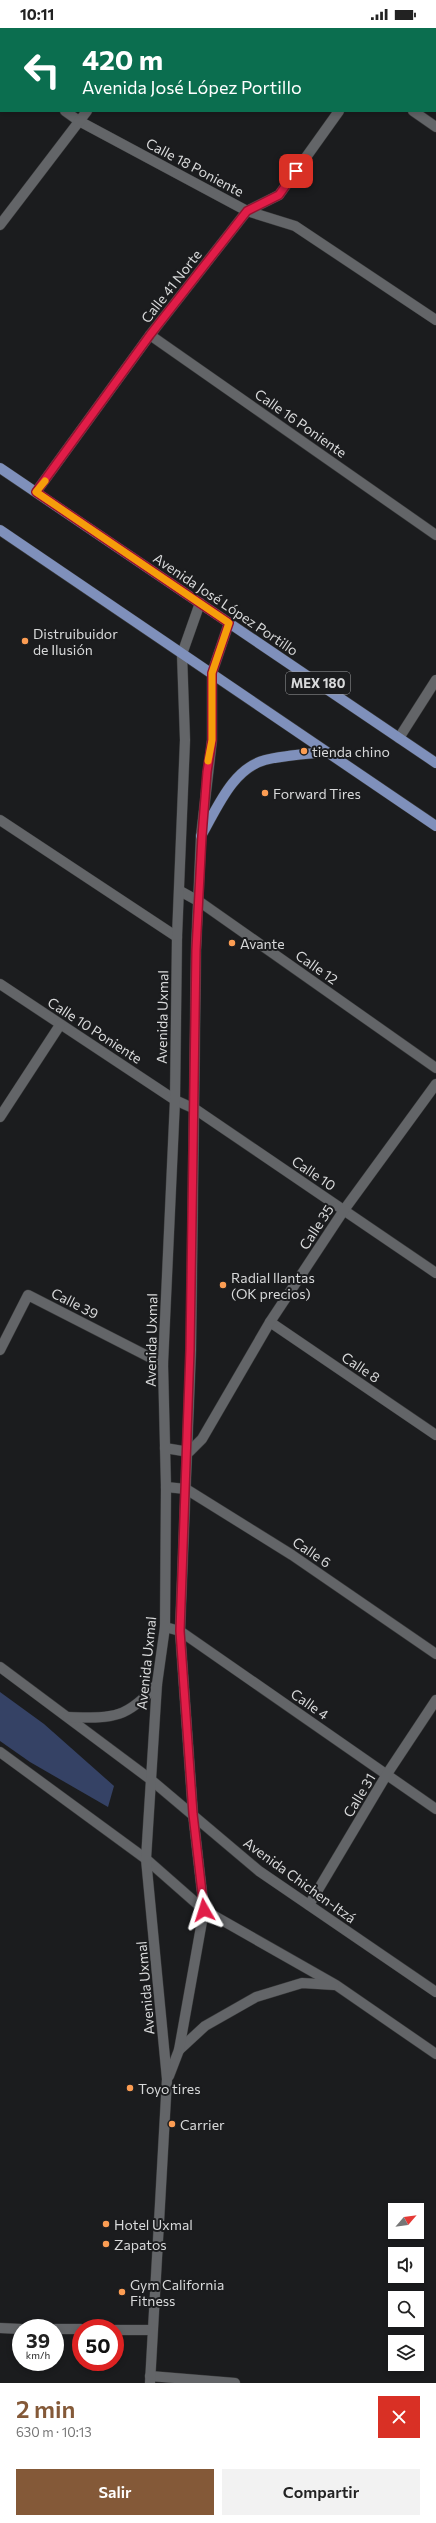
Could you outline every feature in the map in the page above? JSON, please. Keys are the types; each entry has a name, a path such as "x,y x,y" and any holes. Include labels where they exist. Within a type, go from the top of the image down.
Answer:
{"main road":[{"name":"Calle 18 Poniente","path":"66,112 79,121 247,211 295,226 436,320"},
{"path":"1,223 86,112"},
{"name":"Calle 41 Norte","path":"36,492 150,335 247,211 279,195 338,112"},
{"path":"414,112 436,127"},
{"name":"Calle 16 Poniente","path":"150,335 436,535"},
{"name":"Avenida José López Portillo","path":"0,468 436,764"},
{"path":"0,530 436,826"},
{"name":"Avenida Uxmal","path":"150,2380 151,2330 168,2079 146,1860 157,1684 165,1627 166,1487 163,1364 175,1100 177,937 185,740 182,654 200,603"},
{"name":"Avenida Uxmal","path":"168,2079 179,2050 204,1910 193,1814 180,1631 186,1489 196,950 200,902 202,836 207,772 212,740 212,673 229,623"},
{"path":"399,738 436,680"},
{"path":"202,836 233,782 247,770 263,760 326,752"},
{"path":"0,820 177,937"},
{"name":"Calle 12","path":"180,891 200,902 436,1068"},
{"name":"Calle 10 Poniente","path":"0,984 175,1100"},
{"path":"0,1117 60,1025"},
{"name":"Calle 35","path":"186,1452 202,1439 270,1322 344,1210 436,1084"},
{"name":"Calle 10","path":"175,1100 194,1109 436,1273"},
{"name":"Calle 39","path":"0,1350 28,1295 163,1364"},
{"name":"Calle 8","path":"270,1322 436,1435"},
{"path":"165,1448 186,1452"},
{"name":"Calle 6","path":"166,1487 186,1489 292,1555 436,1654"},
{"name":"Calle 4","path":"165,1627 180,1631 436,1809"},
{"name":"Avenida Chichen-Itzá","path":"0,1668 68,1717 150,1780 193,1814 259,1871 436,1992"},
{"path":"68,1717 105,1718 121,1714 146,1697 157,1684"},
{"name":"Calle 31","path":"309,1905 387,1774 436,1700"},
{"path":"0,1752 146,1860 204,1910 336,1985 436,2054"},
{"path":"179,2050 205,2026 256,1998 302,1983 336,1985"},
{"path":"0,2328 12,2329"},
{"path":"124,2330 151,2330"},
{"path":"150,2380 235,2383"}],"shaded area":[{"path":"0,1692 44,1724 114,1786 108,1807 30,1762 0,1741"}],"slow traffic":[{"path":"45,481 36,492 229,623 212,673 212,740 208,761"}],"place":[{"name":"Distruibuidor de Ilusión","path":"25,641"},
{"name":"tienda chino","path":"304,751"},
{"name":"Forward Tires","path":"265,793"},
{"name":"Avante","path":"232,943"},
{"name":"Radial llantas (OK precios)","path":"223,1285"},
{"name":"Toyo tires","path":"130,2088"},
{"name":"Carrier","path":"172,2124"},
{"name":"Hotel Uxmal","path":"106,2224"},
{"name":"Zapatos","path":"106,2244"},
{"name":"Gym California Fitness","path":"122,2292"}],"route":[{"path":"204,1910 193,1814 180,1631 190,1350 196,950 200,902 202,836 207,772 212,740 212,673 229,623 36,492 150,335 247,211 279,195 296,171"}]}
